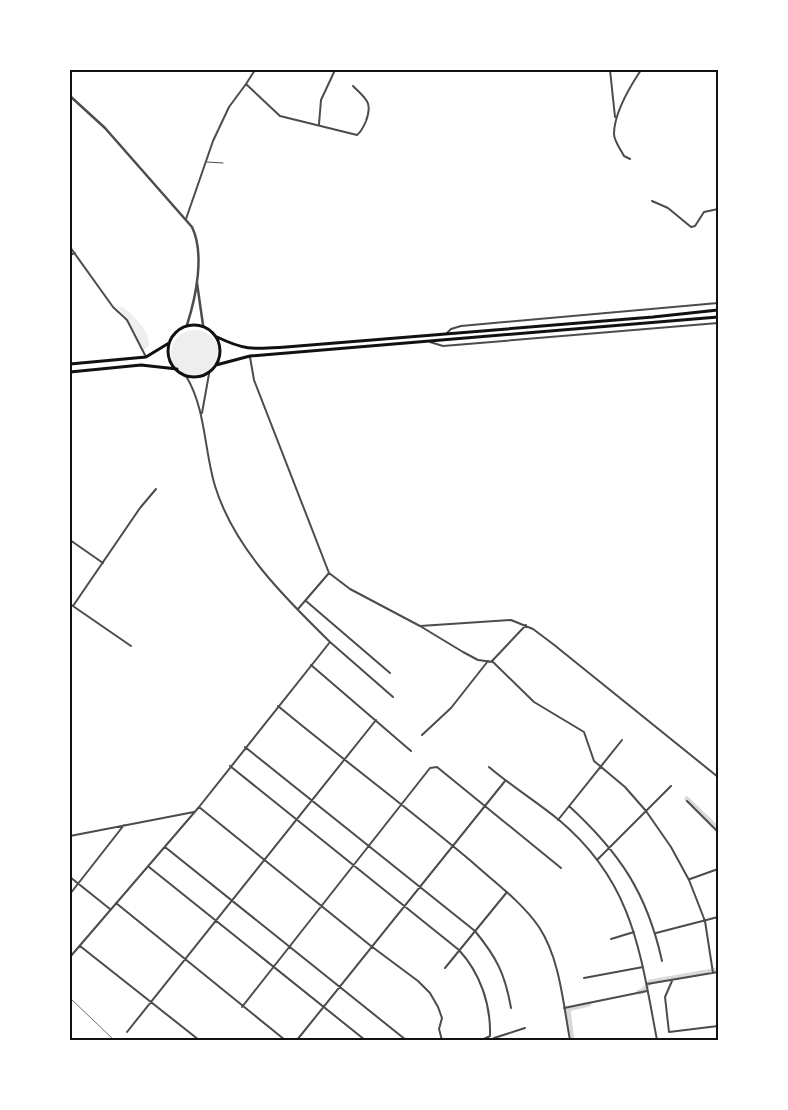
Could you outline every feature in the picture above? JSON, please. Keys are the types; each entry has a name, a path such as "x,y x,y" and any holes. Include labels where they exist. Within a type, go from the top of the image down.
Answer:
{"highway":[{"path":"217,337 220,351 216,365 209,374 198,378 186,376 177,369 169,357 169,343 173,335 187,325 203,326 217,337 238,347 250,349 347,344 718,310"},
{"path":"216,365 250,356 718,317"},
{"path":"70,364 146,357 169,343"},
{"path":"70,372 152,365 177,369"}],"street":[{"path":"186,219 206,162 229,107 255,70"},
{"path":"319,124 322,100 335,70"},
{"path":"610,70 616,118 614,136 624,156 630,159"},
{"path":"616,118 632,83 641,70"},
{"path":"246,84 280,116 291,120 319,124 357,135 360,133 370,109 370,104 353,86"},
{"path":"70,96 105,128 186,219 197,241 196,279 187,325"},
{"path":"652,201 668,208 691,227 695,226 704,212 718,210"},
{"path":"70,247 113,307 127,320 146,357"},
{"path":"70,254 75,253"},
{"path":"196,279 203,326"},
{"path":"446,335 451,329 461,326 718,303"},
{"path":"430,342 443,346 718,323"},
{"path":"250,356 254,380 329,573 350,589 420,626 463,652 478,660 492,661 534,702 584,732 592,755 646,811 672,847 689,880 705,921 714,973"},
{"path":"202,418 203,397 209,374"},
{"path":"186,376 197,397 207,457 225,511 246,547 298,609 330,642 393,697"},
{"path":"131,646 71,605 140,508 156,489"},
{"path":"70,540 103,562"},
{"path":"298,609 329,573"},
{"path":"306,601 390,672"},
{"path":"420,626 506,620 526,626 553,644 718,777"},
{"path":"492,661 526,626"},
{"path":"70,957 199,807 330,642"},
{"path":"422,736 451,708 488,660"},
{"path":"311,665 411,750"},
{"path":"278,706 452,845 507,892 529,915 549,947 570,1040"},
{"path":"127,1032 376,720"},
{"path":"558,820 622,740"},
{"path":"245,747 475,931 491,951 501,968 511,1008"},
{"path":"230,766 459,950 472,964 480,980 490,1036 494,1039 524,1028"},
{"path":"242,1007 430,768 435,767 561,868"},
{"path":"489,767 558,820 596,860 616,889 627,910 634,932 647,984 657,1040"},
{"path":"297,1040 505,780"},
{"path":"596,860 671,786"},
{"path":"687,801 718,832"},
{"path":"569,806 610,847 644,900 656,933 662,961"},
{"path":"199,807 371,946 418,981 430,994 438,1007 442,1018 439,1029 442,1040"},
{"path":"70,836 194,812"},
{"path":"70,894 124,825"},
{"path":"165,847 406,1040"},
{"path":"149,867 215,922 365,1040"},
{"path":"689,880 718,869"},
{"path":"70,877 110,909"},
{"path":"445,968 507,892"},
{"path":"116,903 285,1040"},
{"path":"656,933 718,918"},
{"path":"611,939 634,932"},
{"path":"80,946 199,1040"},
{"path":"584,978 643,967"},
{"path":"647,984 718,972"},
{"path":"672,981 665,997 668,1032 718,1026"},
{"path":"564,1008 647,991"},
{"path":"482,1040 490,1036"}],"lane":[{"path":"206,162 223,163"}],"shaded area":[{"path":"117,307 123,307 136,319 147,334 149,346 141,352 128,319"},
{"path":"190,330 200,330 209,334 215,340 218,345 218,363 209,374 200,378 190,378 181,374 175,368 171,359 171,349 175,340 181,334"}],"waterway":[{"path":"687,799 718,829"},
{"path":"639,992 643,991 650,982 718,970"},
{"path":"572,1040 568,1009 589,1004"}],"railway":[{"path":"70,998 114,1040"}]}
